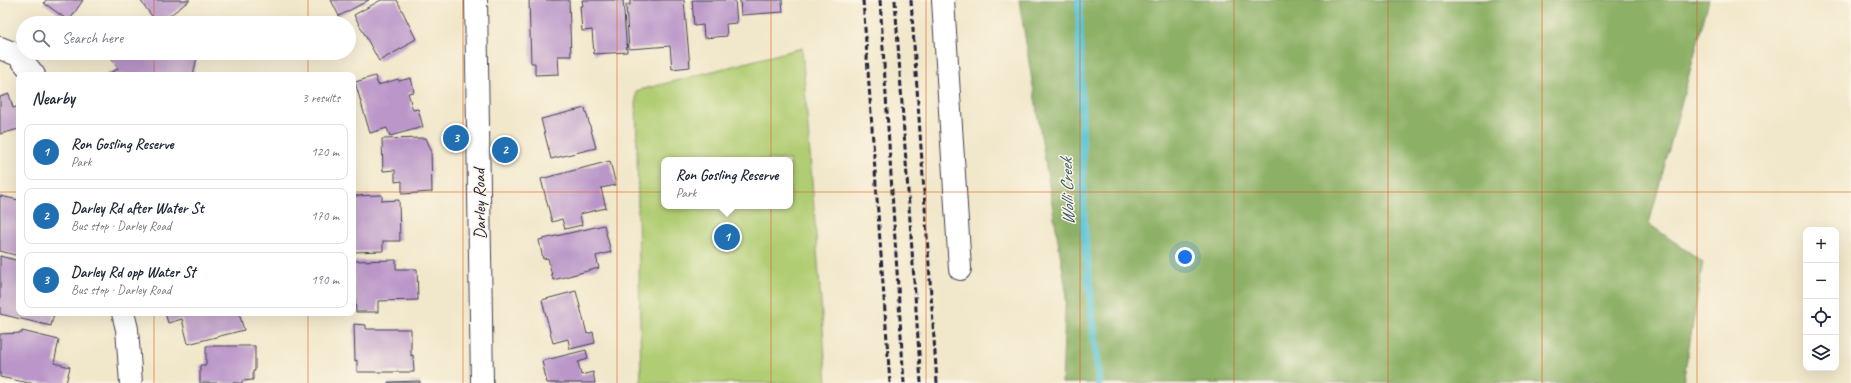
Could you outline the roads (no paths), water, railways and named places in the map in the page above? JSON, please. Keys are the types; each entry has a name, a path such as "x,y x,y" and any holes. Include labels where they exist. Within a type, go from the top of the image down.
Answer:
{"street":[{"name":"Darley Road","path":"476,0 482,383"},
{"path":"943,0 960,269"},
{"path":"0,48 16,54"},
{"path":"22,60 32,72"},
{"path":"124,316 127,329 131,383"}],"waterway":[{"name":"Wolli Creek","path":"1079,0 1084,228 1099,383"}],"railway":[{"path":"863,0 890,383"},
{"path":"880,0 904,383"},
{"path":"895,0 921,383"},
{"path":"911,0 937,383"}],"place":[{"name":"Darley Rd opp Water St","path":"456,138"},
{"name":"Darley Rd after Water St","path":"505,150"},
{"name":"Ron Gosling Reserve","path":"727,237"}]}
